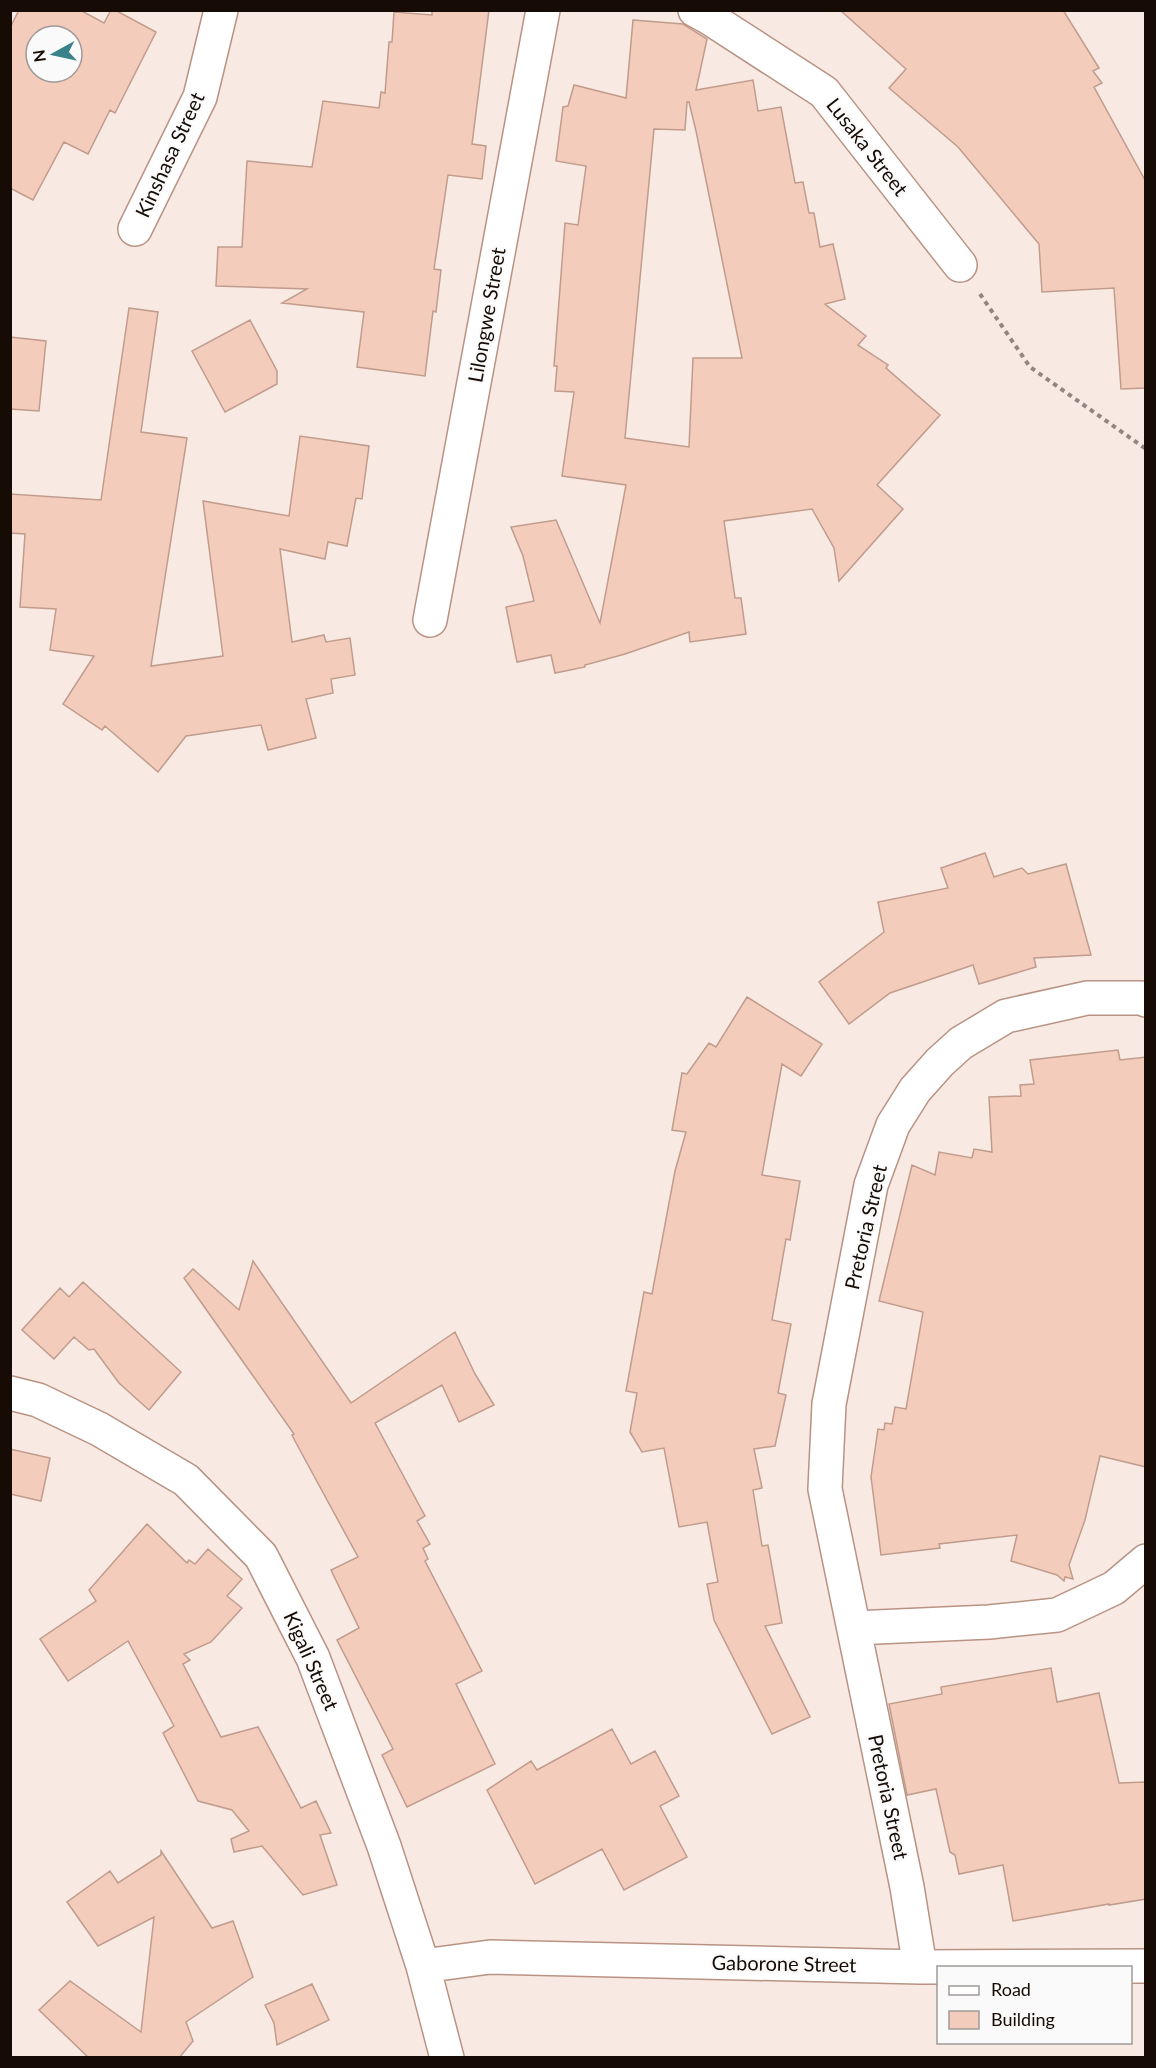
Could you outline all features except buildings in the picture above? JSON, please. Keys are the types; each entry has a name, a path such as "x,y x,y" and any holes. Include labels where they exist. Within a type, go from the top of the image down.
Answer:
{"street":[{"name":"Kinshasa Street","path":"135,229 200,97 221,10"},
{"name":"Lilongwe Street","path":"430,620 543,10"},
{"name":"Lusaka Street","path":"695,10 824,92 960,265"},
{"name":"Pretoria Street","path":"920,1967 907,1887 825,1489 829,1404 871,1185 893,1125 915,1090 961,1043 1006,1016 1087,998 1141,998 1146,1000"},
{"name":"Kigali Street","path":"10,1393 38,1400 99,1429 186,1480 261,1556 313,1658 384,1846 423,1966 447,2058"},
{"path":"854,1628 989,1622 1057,1615 1114,1588 1146,1561"},
{"name":"Gaborone Street","path":"423,1966 490,1957 937,1967"}],"path":[{"path":"960,265 1030,367 1146,449"}]}
